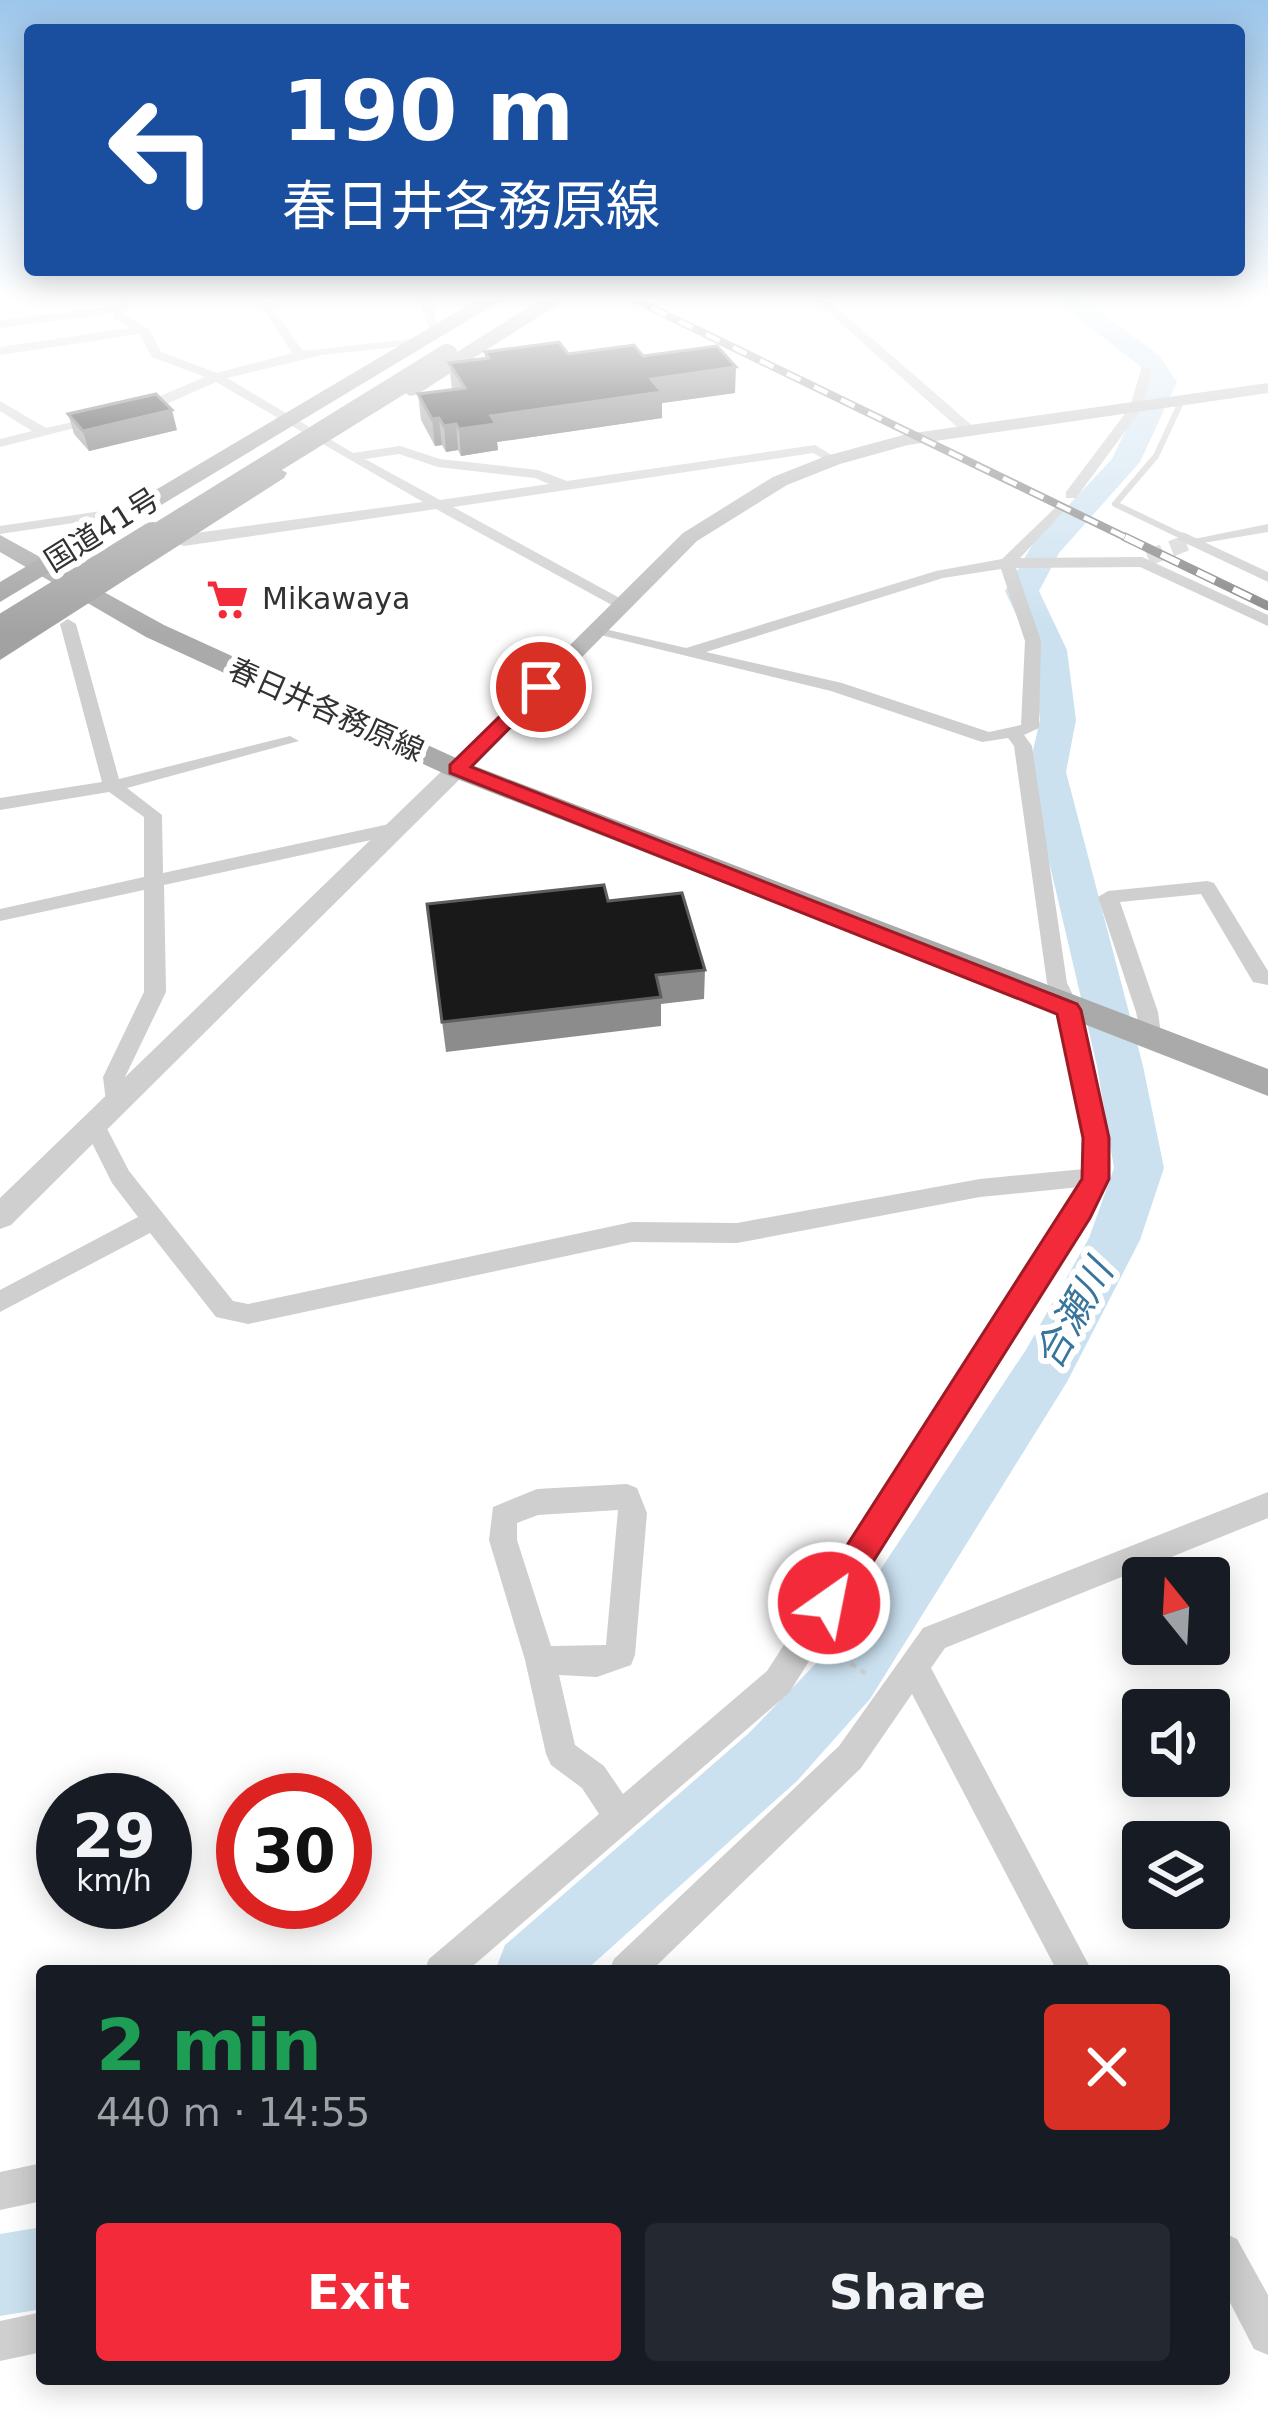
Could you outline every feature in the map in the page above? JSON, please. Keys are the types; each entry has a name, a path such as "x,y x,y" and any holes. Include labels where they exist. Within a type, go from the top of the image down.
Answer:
{"highway":[{"path":"0,594 314,408"},
{"name":"国道41号","path":"0,615 333,408"},
{"name":"国道41号","path":"0,631 338,408"},
{"path":"0,651 379,408"}],"main road":[{"path":"458,769 690,537 728,509 833,460 970,430 1129,408"},
{"name":"春日井各務原線","path":"0,542 92,595 305,703 458,769 1268,1083"}],"street":[{"path":"5,408 44,434"},
{"path":"0,443 148,408"},
{"path":"271,408 324,442 621,605"},
{"path":"945,408 970,430"},
{"path":"1007,563 1065,501 1135,408"},
{"path":"172,540 438,506 815,448 833,460"},
{"path":"351,457 400,450 438,463 538,474 566,486"},
{"path":"0,530 142,509"},
{"path":"1191,541 1268,528"},
{"path":"681,654 941,574 1007,563 1145,560 1268,621"},
{"path":"596,632 814,681 988,738 1014,734 1030,728 1033,641 1007,563"},
{"path":"68,624 112,786 153,815 155,992 114,1078 117,1102"},
{"path":"449,1965 778,1682 1081,1210 1096,1179 1096,1138 1069,1008 1058,982 1023,746 1014,734"},
{"path":"0,804 112,786 290,741"},
{"path":"0,1217 458,769"},
{"path":"0,915 394,829"},
{"path":"1151,1041 1147,1012 1108,897 1207,887 1260,977 1268,978"},
{"path":"94,1125 120,1178 225,1310 248,1314 632,1232 737,1233 980,1188 1073,1177 1096,1179"},
{"path":"0,1302 153,1220"},
{"path":"540,1660 597,1662 620,1654 633,1513 628,1496 537,1502 503,1516 502,1540 540,1660 562,1754 593,1777 620,1817"},
{"path":"632,1965 850,1757 934,1638 1268,1505"},
{"path":"906,1682 1072,1965"},
{"path":"0,2191 36,2183"},
{"path":"1230,2263 1268,2335"},
{"path":"0,2341 36,2333"}],"lane":[{"path":"1180,408 1174,430 1155,459 1115,504 1268,577"}],"path":[{"path":"828,1648 906,1682"}],"building":[{"path":"94,408 172,410 83,431 68,414"},
{"path":"426,408 548,408 491,416 496,424 459,429 456,424 444,426 439,418 432,419"},
{"path":"604,885 608,901 682,893 705,970 656,975 661,997 442,1022 427,904"}],"waterway":[{"name":"合瀬川","path":"538,1965 773,1757 847,1677 1047,1365 1114,1240 1139,1168 1120,1066 1047,772 1058,720 1050,650 1022,591 1045,549 1125,462 1151,408"},
{"name":"合瀬川","path":"0,2275 36,2269"}],"tunnel":[{"path":"1148,558 1191,541"}],"railway":[{"path":"858,408 1131,540"},
{"path":"1125,537 1268,606"}],"place":[{"name":"Mikawaya","path":"228,599"}],"route":[{"path":"541,687 458,769 1069,1010 1096,1138 1096,1179 1081,1210 829,1603"}]}
